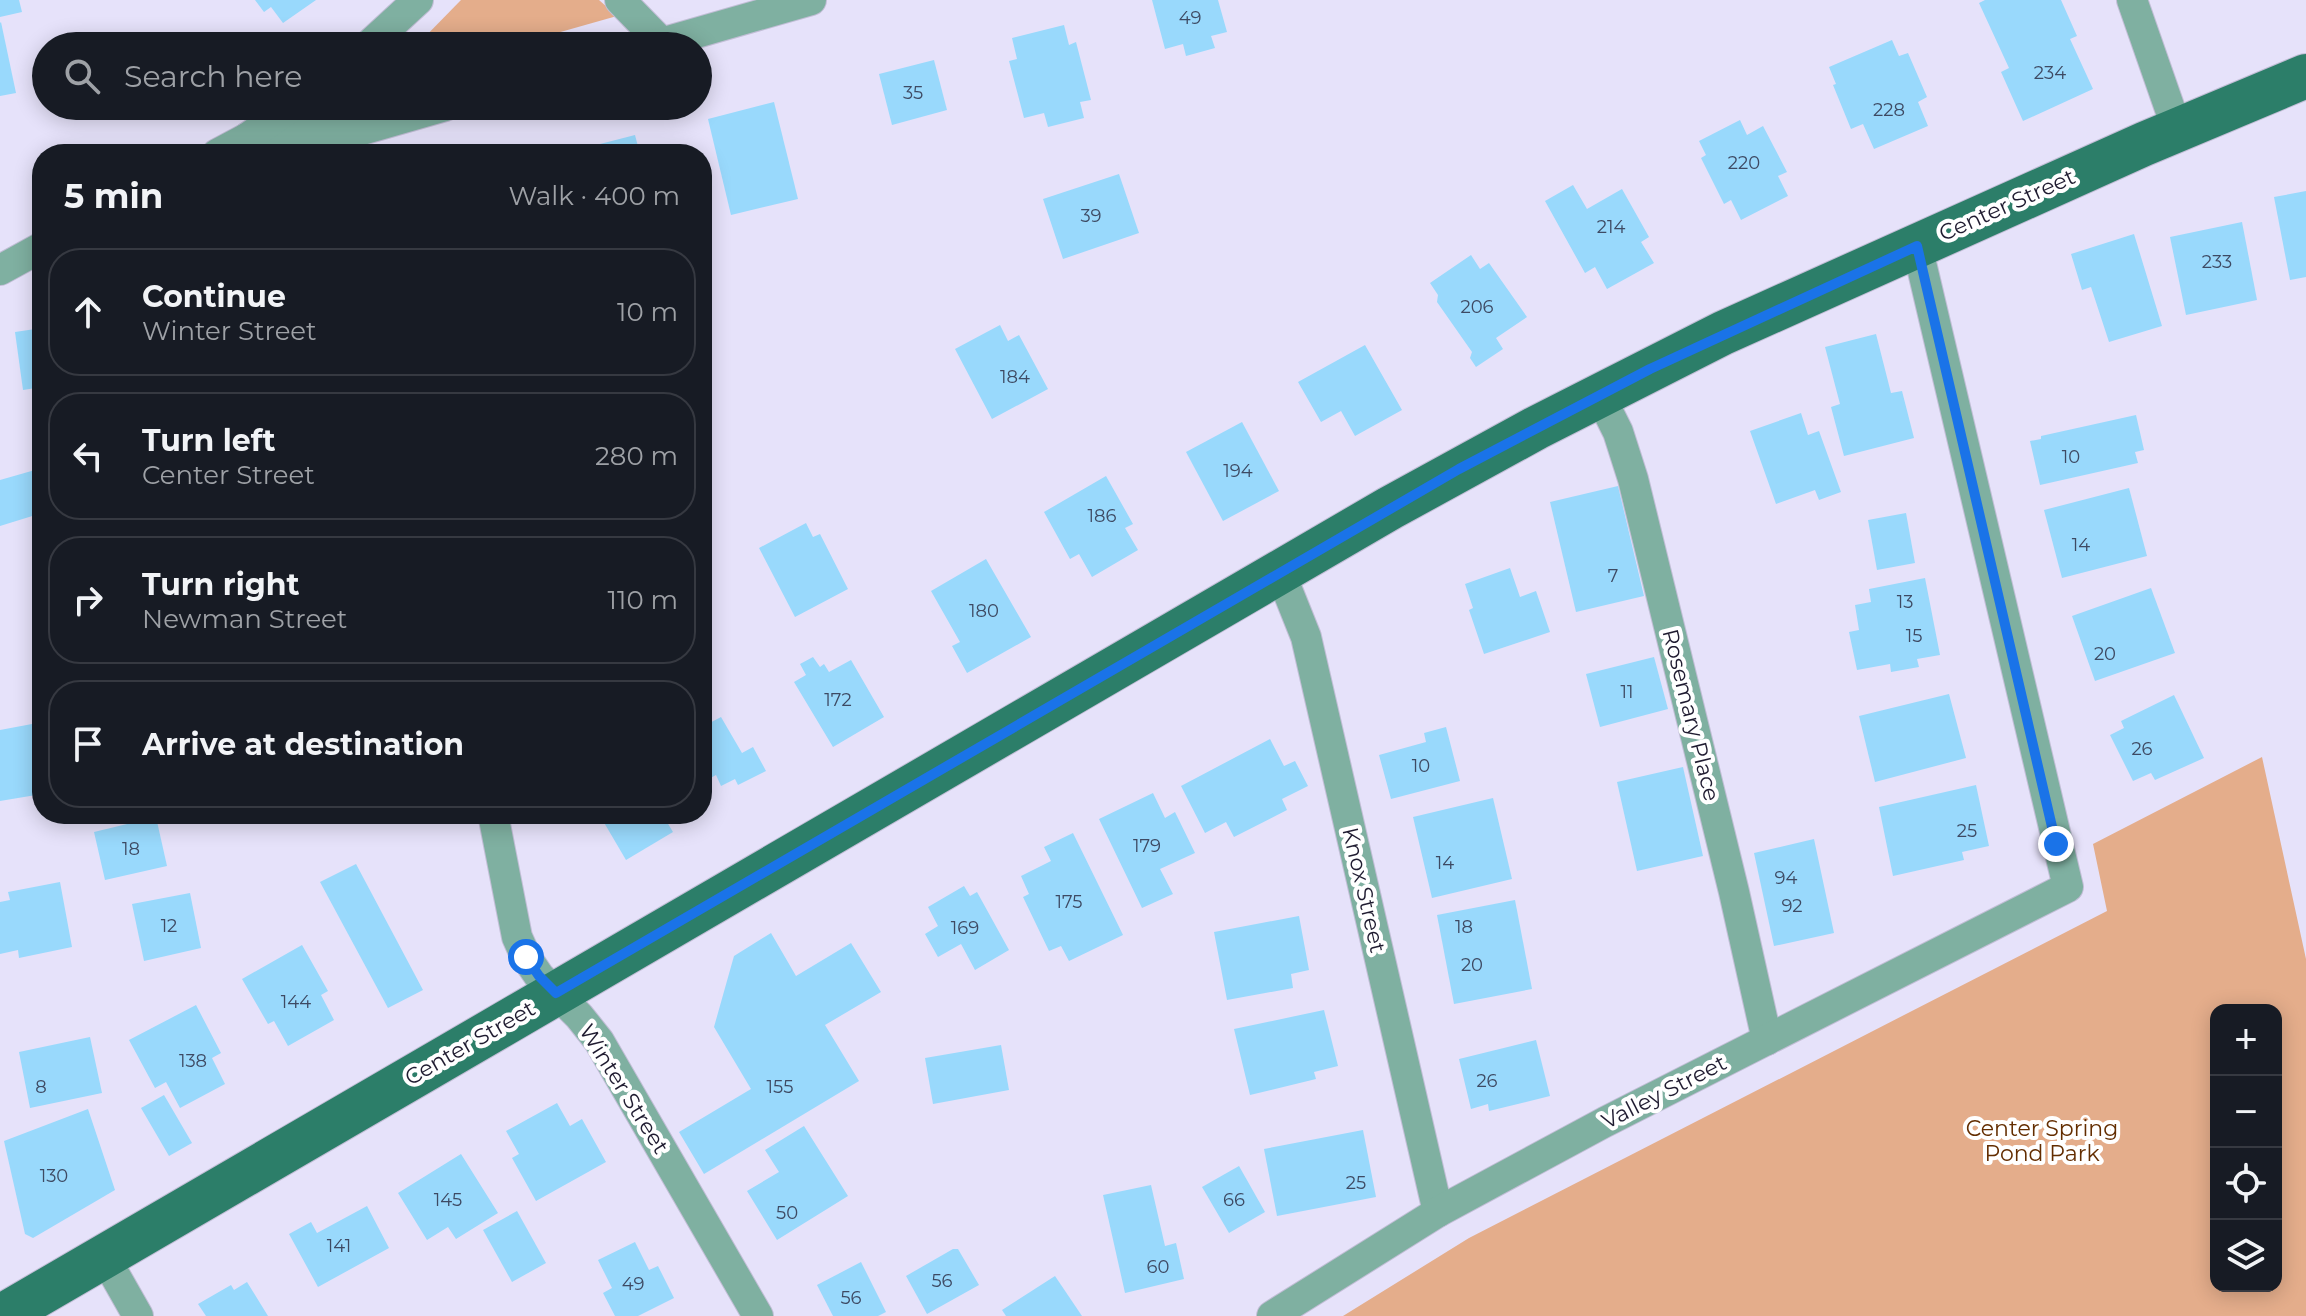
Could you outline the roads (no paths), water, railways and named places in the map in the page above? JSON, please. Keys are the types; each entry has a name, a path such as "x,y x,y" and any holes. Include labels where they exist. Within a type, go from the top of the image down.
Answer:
{"main road":[{"name":"Center Street","path":"3,1310 104,1256 1459,469 1599,394 1723,333 2177,129 2306,76"}],"street":[{"path":"383,32 418,0"},
{"path":"620,0 646,32"},
{"path":"698,32 811,0"},
{"path":"2132,0 2177,129"},
{"path":"236,144 273,120"},
{"path":"247,138 361,143 413,120"},
{"name":"Valley Street","path":"1272,1316 1438,1212 1605,1122 2068,887 1917,246"},
{"path":"0,270 32,252"},
{"name":"Rosemary Place","path":"1599,394 1625,450 1633,479 1767,1040"},
{"name":"Knox Street","path":"1280,572 1306,637 1438,1212"},
{"name":"Winter Street","path":"495,824 517,937 539,976 599,1041 758,1316"},
{"path":"104,1256 138,1316"}],"park label":[{"name":"Center Spring Pond Park","path":"2042,1140"}]}
